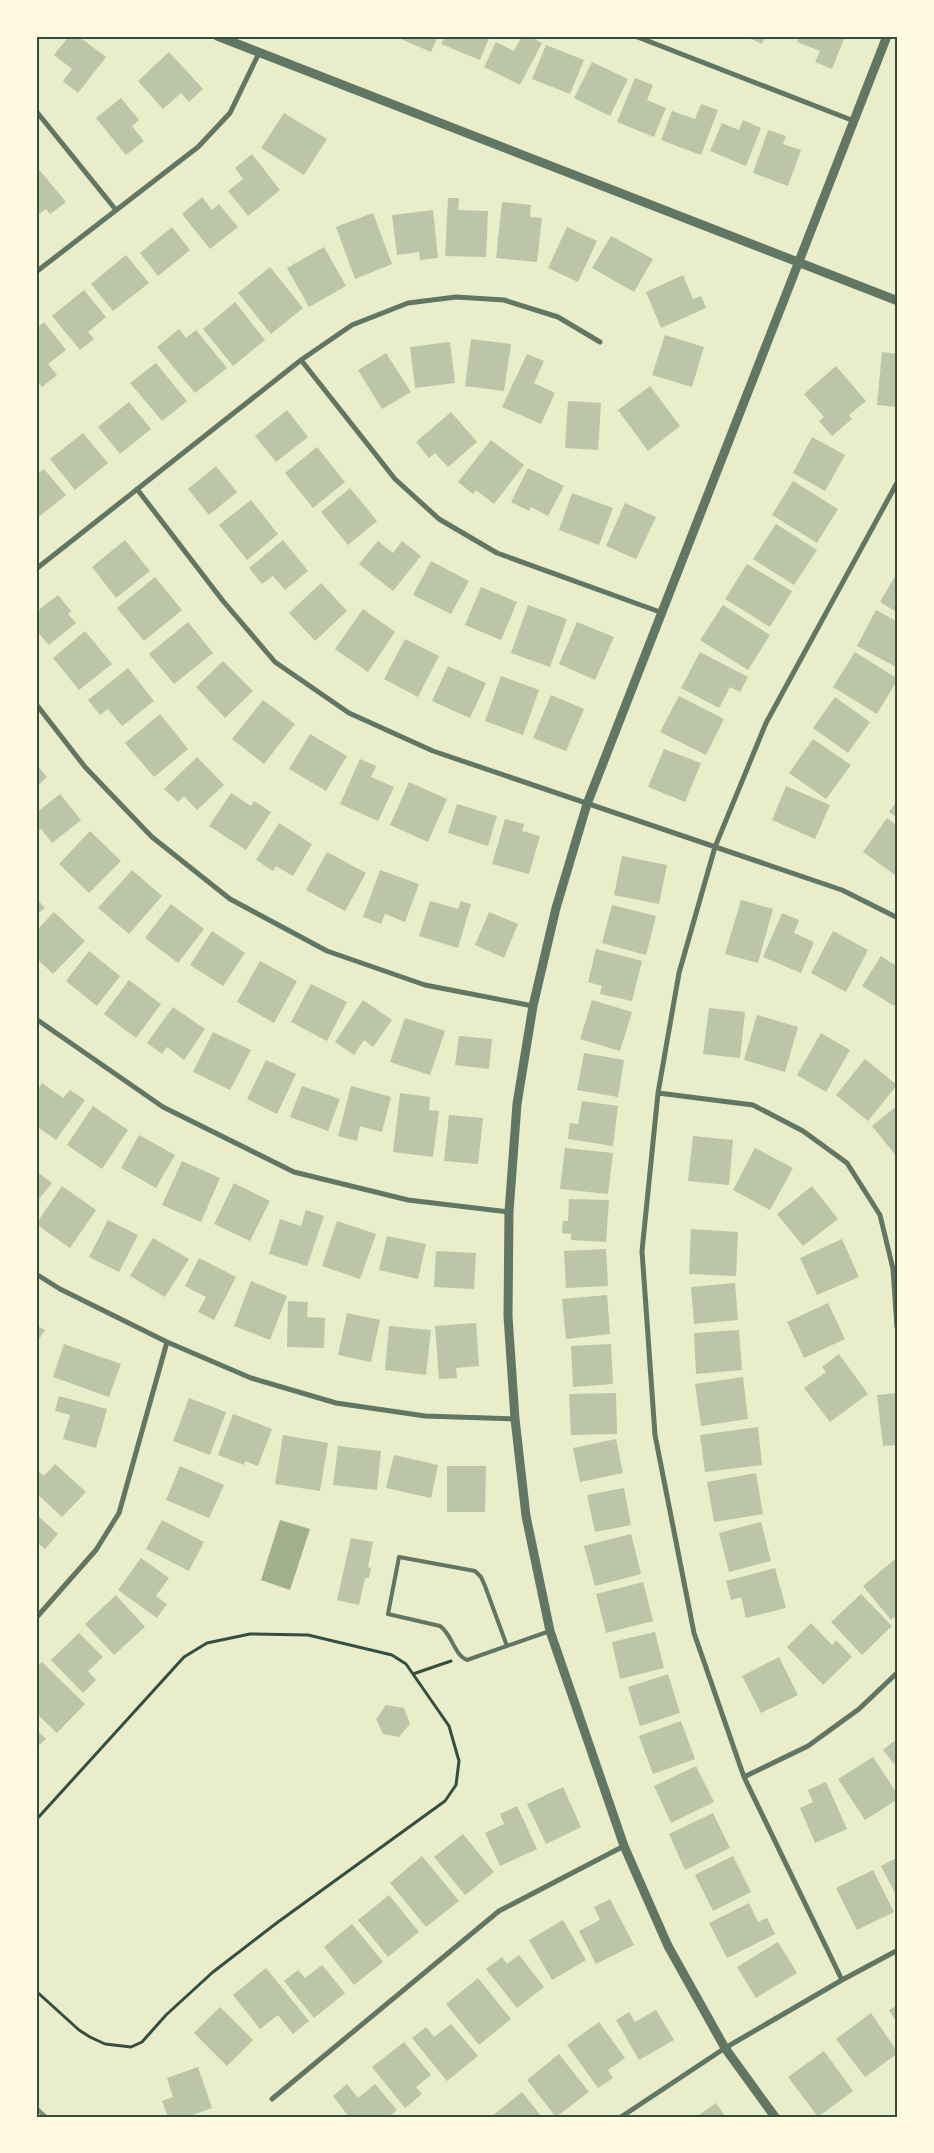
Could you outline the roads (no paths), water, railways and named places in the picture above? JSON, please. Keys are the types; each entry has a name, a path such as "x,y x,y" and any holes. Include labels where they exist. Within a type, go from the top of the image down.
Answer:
{"street":[{"path":"217,36 898,301"},
{"path":"635,36 854,121"},
{"path":"775,2117 725,2048 668,1946 624,1846 550,1631 526,1516 515,1419 508,1316 509,1212 518,1104 533,1006 556,908 587,804 660,612 887,36"},
{"path":"36,272 198,147 230,113 259,52"},
{"path":"36,111 116,210"},
{"path":"36,569 301,360 352,325 408,303 456,297 504,300 558,317 600,342"},
{"path":"301,360 395,479 439,519 497,553 660,612"},
{"path":"842,1980 744,1777 694,1633 655,1435 642,1251 658,1094 679,972 715,847 766,723 898,481"},
{"path":"137,489 223,601 275,662 349,713 433,752 842,890 898,918"},
{"path":"36,704 84,767 152,837 230,899 327,951 425,985 533,1006"},
{"path":"36,1019 163,1107 294,1172 408,1200 509,1212"},
{"path":"658,1094 753,1105 803,1132 847,1163 880,1215 893,1269 897,1327"},
{"path":"36,1274 60,1289 167,1342 251,1378 336,1403 425,1416 515,1419"},
{"path":"36,1618 96,1550 119,1513 167,1342"},
{"path":"36,1606 42,1612"},
{"path":"744,1777 808,1746 859,1709 898,1672"},
{"path":"272,2099 499,1911 624,1846"},
{"path":"621,2117 725,2048 898,1950"}],"lane":[{"path":"506,1646 486,1586 481,1577 475,1572 399,1557 388,1614 440,1626 446,1630 462,1658 467,1660 550,1631"}],"railway":[{"path":"36,2108 46,2117"}]}
